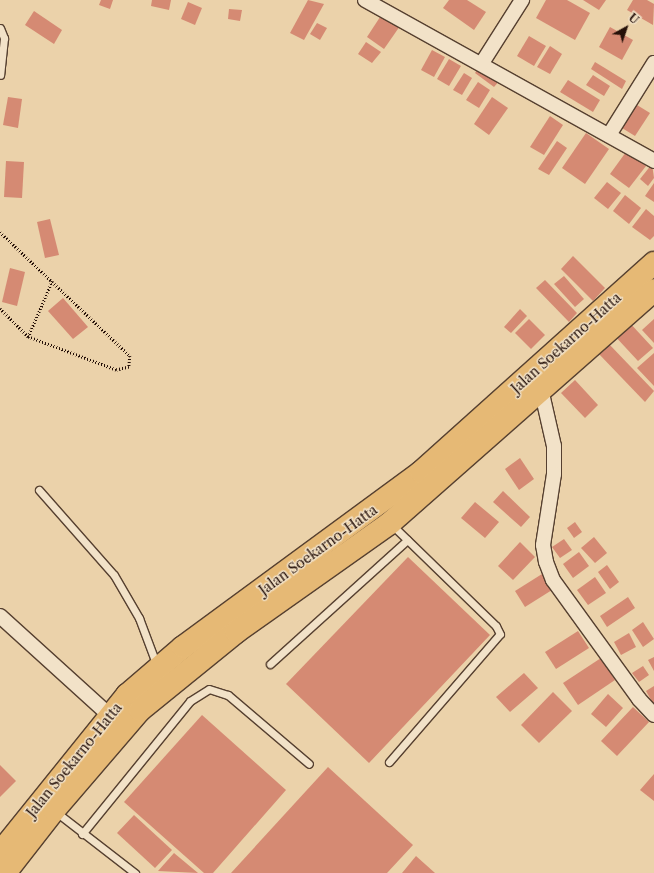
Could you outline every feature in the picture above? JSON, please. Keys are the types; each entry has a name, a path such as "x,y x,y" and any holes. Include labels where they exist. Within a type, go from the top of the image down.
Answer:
{"main road":[{"name":"Jalan Soekarno-Hatta","path":"0,853 108,715 158,668 183,647 421,472 654,263"},
{"name":"Jalan Soekarno-Hatta","path":"6,873 54,810 121,730 167,686 236,632 390,523 654,290"}],"street":[{"path":"365,0 482,63 654,161"},
{"path":"482,63 522,0"},
{"path":"609,135 654,62"},
{"path":"541,389 554,446 554,474 543,545 546,562 553,580 639,699 654,714"},
{"path":"0,616 108,715"}],"lane":[{"path":"0,28 4,38 0,75"},
{"path":"39,490 114,575 140,618 158,668"},
{"path":"389,762 500,634 496,626 390,523"},
{"path":"270,664 407,540"},
{"path":"82,834 190,701 210,689 228,694 309,764"},
{"path":"54,810 82,834 135,873"}],"path":[{"path":"0,232 130,356 129,367 116,370 28,337 0,309"},
{"path":"28,337 52,280"}],"building":[{"path":"101,0 113,0 110,9 99,5"},
{"path":"152,0 171,0 169,10 151,6"},
{"path":"308,0 324,4 304,40 290,33"},
{"path":"449,0 467,0 486,12 474,30 443,8"},
{"path":"546,0 567,0 590,13 575,40 536,18"},
{"path":"583,0 606,0 599,10"},
{"path":"633,0 647,0 654,4 653,25 627,10"},
{"path":"188,2 202,8 195,25 181,19"},
{"path":"229,9 242,10 240,21 228,19"},
{"path":"34,11 62,30 54,44 25,25"},
{"path":"382,14 400,26 384,49 367,37"},
{"path":"317,23 327,28 320,40 310,34"},
{"path":"610,27 633,40 622,60 599,47"},
{"path":"529,36 546,46 534,66 517,56"},
{"path":"366,42 381,52 372,63 358,54"},
{"path":"550,46 562,54 550,74 537,67"},
{"path":"432,50 445,57 434,77 421,70"},
{"path":"449,59 461,66 449,86 437,79"},
{"path":"595,62 626,81 622,89 591,69"},
{"path":"481,64 501,79 494,87 475,73"},
{"path":"464,73 472,78 462,95 453,90"},
{"path":"593,75 610,86 604,96 586,85"},
{"path":"568,80 600,100 593,112 560,92"},
{"path":"478,82 490,90 479,108 466,100"},
{"path":"8,97 22,99 18,128 3,125"},
{"path":"492,97 508,108 489,135 474,124"},
{"path":"637,105 650,113 635,136 622,128"},
{"path":"550,116 563,125 544,155 530,147"},
{"path":"586,133 609,149 585,184 562,168"},
{"path":"557,141 567,148 549,175 538,169"},
{"path":"626,152 646,166 629,188 610,174"},
{"path":"6,161 24,162 22,198 4,197"},
{"path":"652,164 654,178 648,186 640,179"},
{"path":"607,182 621,193 608,209 594,198"},
{"path":"654,183 654,202 645,196"},
{"path":"625,195 641,208 629,224 613,211"},
{"path":"646,209 654,216 654,236 650,240 632,227"},
{"path":"50,219 59,255 45,258 37,222"},
{"path":"573,256 605,288 593,301 561,269"},
{"path":"10,268 25,272 17,306 2,302"},
{"path":"564,276 584,299 575,307 554,284"},
{"path":"545,280 577,313 569,322 536,288"},
{"path":"63,298 88,327 73,339 48,311"},
{"path":"520,309 527,316 511,333 504,327"},
{"path":"529,319 545,335 531,349 515,333"},
{"path":"654,319 654,343 642,330"},
{"path":"628,321 653,348 638,361 613,334"},
{"path":"608,343 654,391 645,402 598,353"},
{"path":"654,353 654,386 637,368"},
{"path":"575,380 598,405 585,418 561,393"},
{"path":"520,458 534,479 519,490 505,469"},
{"path":"503,491 530,517 521,527 493,502"},
{"path":"475,502 499,522 485,538 461,518"},
{"path":"575,522 582,532 574,538 567,528"},
{"path":"594,537 607,553 595,563 581,548"},
{"path":"564,539 572,550 560,558 552,547"},
{"path":"520,542 535,557 513,580 498,566"},
{"path":"579,552 589,566 573,578 563,564"},
{"path":"408,557 490,635 369,763 286,684"},
{"path":"607,565 619,582 610,589 598,572"},
{"path":"542,574 552,590 525,607 515,591"},
{"path":"595,577 606,593 588,605 577,590"},
{"path":"628,597 635,608 607,627 600,616"},
{"path":"643,622 654,639 643,647 632,630"},
{"path":"578,631 589,648 556,669 545,652"},
{"path":"629,633 636,647 621,655 614,642"},
{"path":"654,657 654,671 648,660"},
{"path":"601,658 615,680 578,705 563,683"},
{"path":"643,666 649,675 639,682 632,673"},
{"path":"524,673 538,688 510,712 496,697"},
{"path":"654,686 654,705 646,691"},
{"path":"553,692 572,711 539,743 521,725"},
{"path":"608,694 623,708 606,727 591,714"},
{"path":"633,707 649,722 617,756 601,741"},
{"path":"202,715 286,790 213,873 204,873 124,802"},
{"path":"0,765 16,781 0,797"},
{"path":"328,767 413,845 387,873 231,873"},
{"path":"654,774 654,801 640,790"},
{"path":"134,815 172,850 155,868 117,833"},
{"path":"174,853 198,873 158,871"},
{"path":"416,856 435,873 402,873"}]}
